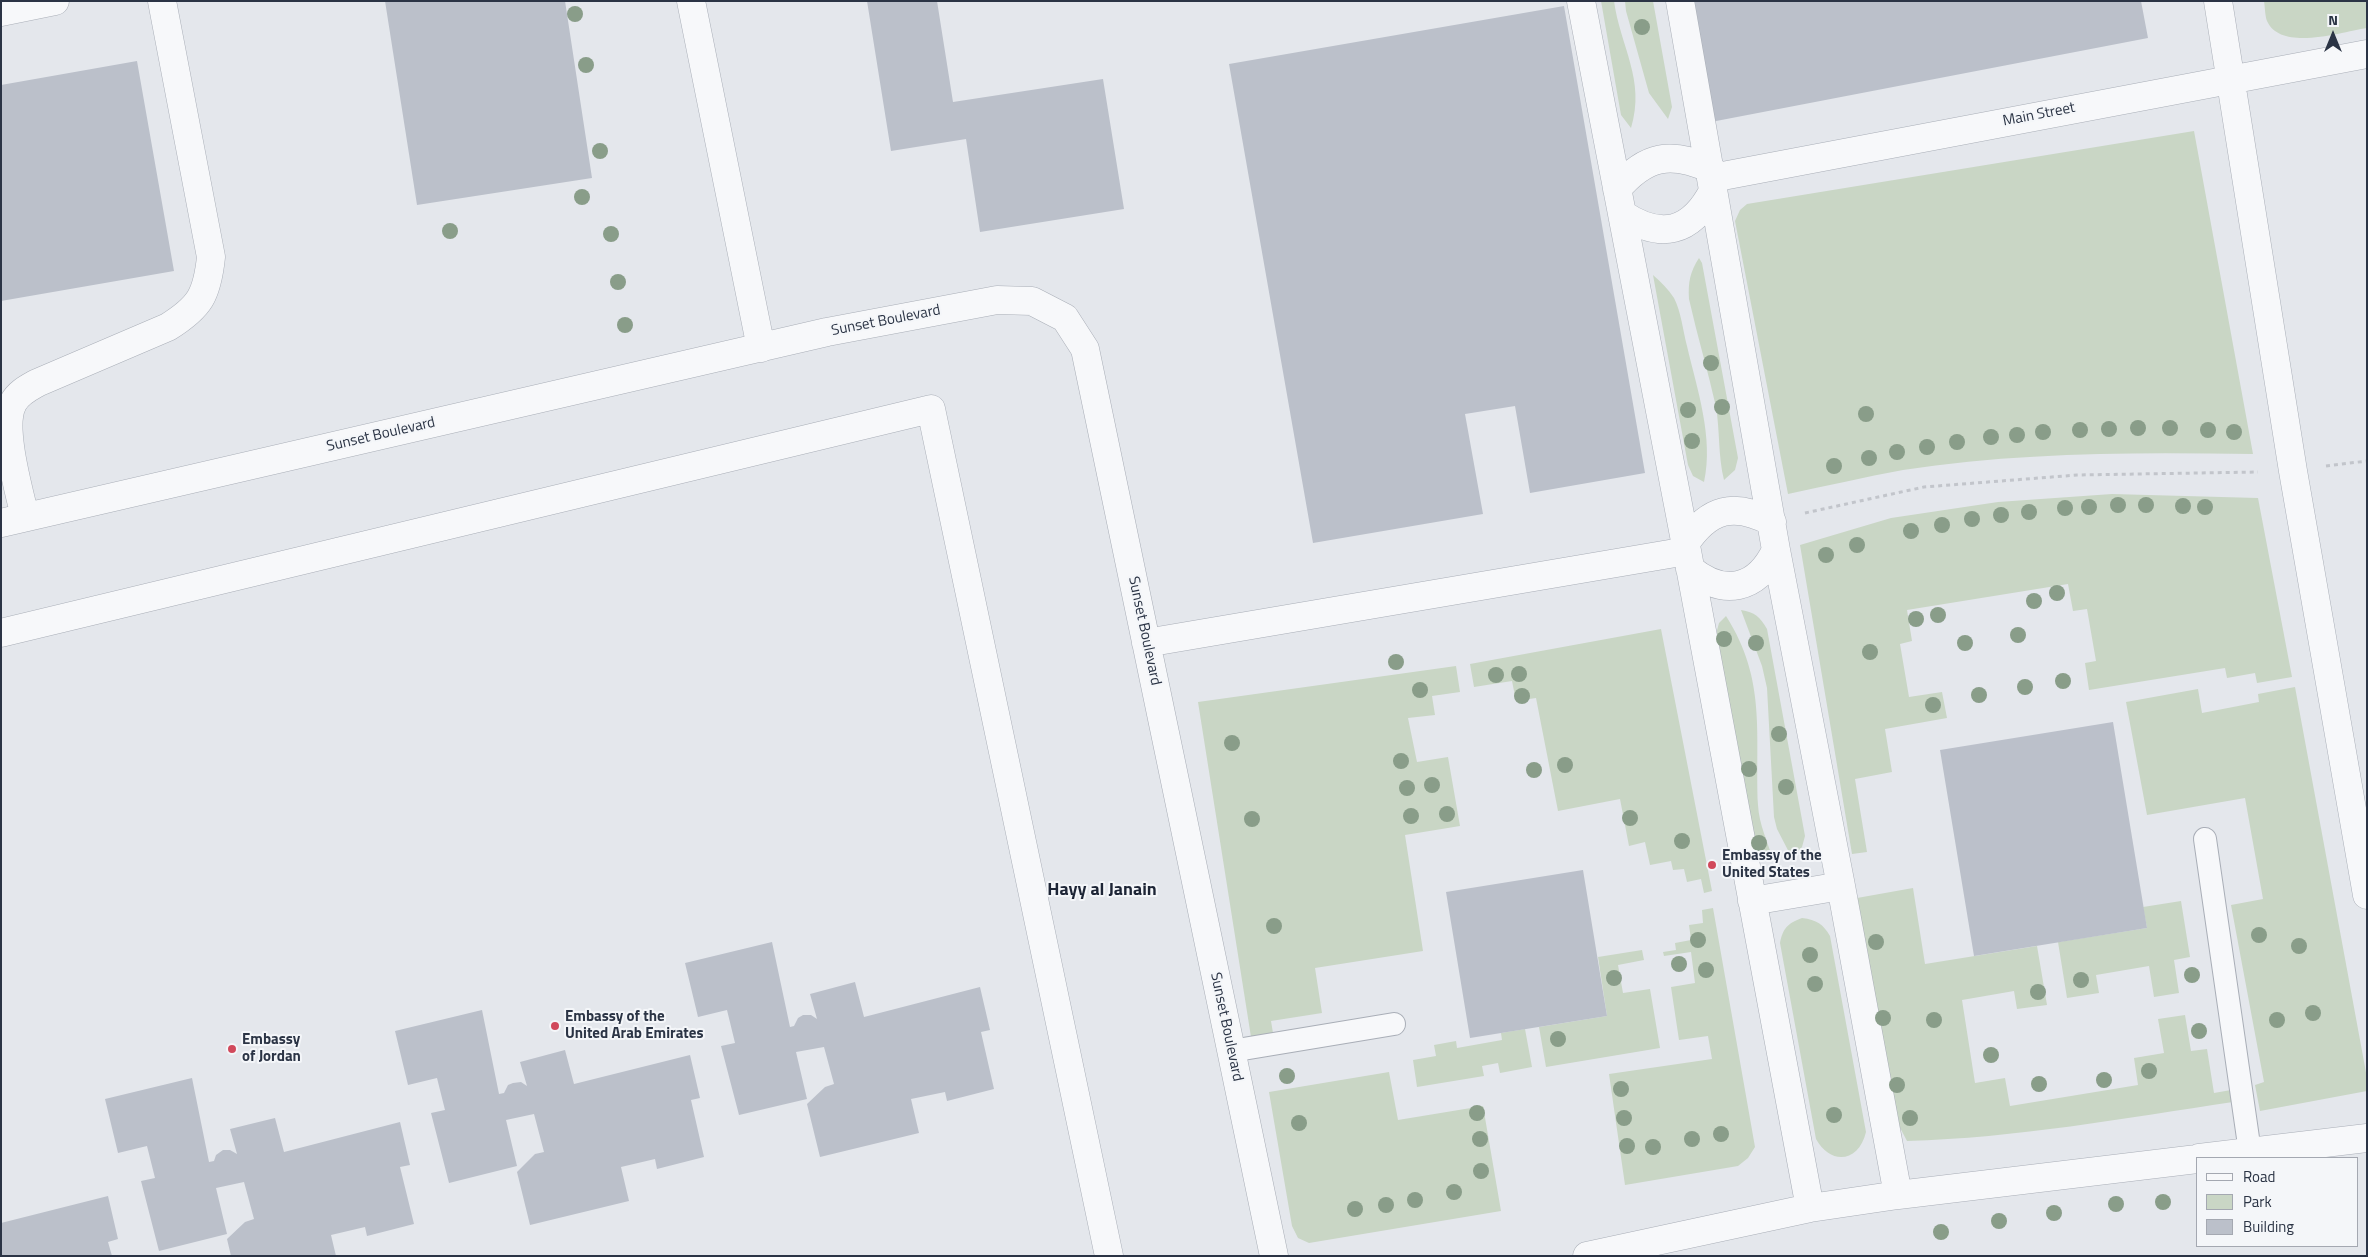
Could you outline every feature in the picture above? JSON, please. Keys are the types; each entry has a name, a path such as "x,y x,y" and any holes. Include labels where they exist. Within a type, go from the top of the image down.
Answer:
{"street":[{"path":"13,520 7,419 13,402 22,392 37,383 168,327 188,314 200,300 209,281 211,257 162,1"},
{"path":"691,1 761,348"},
{"path":"1580,1 1688,555 1810,1208"},
{"path":"1680,1 1774,535 1898,1195"},
{"path":"2218,1 2293,471 2367,895"},
{"path":"1,12 49,2"},
{"name":"Main Street","path":"1712,179 2229,78 2367,54"},
{"path":"1620,201 1630,173 1649,162 1670,157 1692,161 1712,179"},
{"path":"1620,201 1636,224 1655,230 1674,229 1692,220 1705,206 1712,179"},
{"name":"Sunset Boulevard","path":"13,520 827,332 997,300 1032,301 1065,318 1085,349 1274,1256"},
{"path":"1,633 931,409 1109,1256"},
{"path":"1688,555 1697,527 1714,515 1727,511 1754,512 1774,535"},
{"path":"1688,555 1704,580 1721,586 1739,585 1755,578 1768,566 1774,535"},
{"path":"1146,643 1688,555"},
{"path":"1752,902 1841,886"},
{"path":"2207,1157 2367,1138"},
{"path":"1587,1256 1810,1208 1898,1195 2196,1158"}],"lane":[{"path":"2205,838 2250,1152"},
{"path":"1231,1051 1394,1024"}],"path":[{"path":"1774,535 1804,514 1924,488 2078,475 2293,471 2367,461"}],"green space":[{"path":"1601,1 1614,1 1634,79 1636,94 1635,111 1631,128 1621,115"},
{"path":"1625,1 1653,1 1672,107 1668,119 1649,93 1626,11"},
{"path":"2264,1 2367,1 2367,28 2312,38 2285,36 2274,30 2267,21"},
{"path":"2194,131 2253,454 2121,453 2034,456 1903,470 1788,494 1735,221 1740,210 1747,204"},
{"path":"1699,258 1702,263 1738,458 1735,470 1724,480 1716,407 1689,299 1690,277"},
{"path":"1653,275 1674,298 1680,315 1706,431 1707,465 1704,482 1693,476 1688,465"},
{"path":"2112,494 2258,498 2292,677 2257,683 2255,673 2227,678 2225,668 2089,690 2085,663 2096,661 2087,609 2073,611 2068,584 1907,610 1912,641 1900,644 1909,697 1942,692 1947,718 1885,729 1892,772 1855,779 1867,852 1852,854 1800,545 1891,518 1998,502"},
{"path":"1741,610 1757,616 1767,629 1805,836 1802,847 1792,858 1777,829 1774,817 1767,688 1762,666"},
{"path":"1726,616 1739,640 1748,663 1753,685 1757,731 1758,805 1762,826 1773,860 1761,854 1755,843 1716,634 1719,623"},
{"path":"1661,629 1712,891 1704,893 1701,879 1687,882 1684,869 1673,870 1671,861 1650,865 1645,842 1629,846 1620,799 1558,811 1536,698 1516,701 1512,681 1474,687 1470,664"},
{"path":"1456,666 1460,692 1432,696 1435,715 1408,718 1417,762 1448,757 1460,826 1405,835 1423,951 1315,968 1322,1013 1271,1021 1273,1033 1251,1037 1198,702"},
{"path":"2295,687 2367,1078 2367,1091 2260,1111 2255,1085 2264,1082 2231,905 2263,899 2245,798 2147,815 2126,702 2198,689 2202,713 2259,702 2258,694"},
{"path":"1913,888 1925,964 2037,946 2047,1005 2017,1009 2014,991 1962,1000 1975,1083 2005,1078 2010,1106 2138,1085 2134,1058 2164,1053 2158,1019 2185,1015 2191,1051 2207,1049 2214,1093 2231,1090 2233,1102 2030,1132 1907,1141 1896,1120 1857,898"},
{"path":"2181,901 2190,957 2174,960 2179,993 2154,997 2149,966 2096,975 2099,993 2067,998 2058,942 2147,928 2143,907"},
{"path":"1713,908 1755,1147 1748,1158 1738,1166 1625,1185 1609,1074 1712,1059 1708,1036 1679,1040 1671,987 1695,983 1691,952 1664,956 1663,952 1676,950 1675,943 1691,940 1689,925 1703,923 1702,910"},
{"path":"1802,918 1819,923 1830,936 1866,1132 1857,1150 1851,1155 1844,1157 1829,1154 1816,1139 1780,943 1787,927"},
{"path":"1642,950 1644,960 1618,965 1623,993 1650,989 1660,1048 1546,1067 1539,1027 1607,1016 1598,957"},
{"path":"1525,1029 1532,1067 1500,1073 1498,1063 1482,1066 1484,1076 1417,1087 1413,1060 1436,1056 1434,1045 1456,1041 1457,1048 1502,1040 1501,1033"},
{"path":"1389,1072 1398,1120 1483,1106 1501,1211 1309,1243 1298,1238 1292,1226 1269,1092"}],"building":[{"path":"385,1 565,1 592,178 417,205"},
{"path":"867,1 937,1 953,102 1103,79 1124,209 980,232 966,139 891,151"},
{"path":"1687,1 2141,1 2148,38 1711,122"},
{"path":"1564,6 1645,473 1530,493 1515,406 1465,414 1483,514 1313,543 1229,64"},
{"path":"137,61 174,271 1,301 1,85"},
{"path":"2113,722 2147,928 1974,956 1940,750"},
{"path":"1583,870 1607,1016 1470,1038 1446,892"},
{"path":"772,942 790,1027 794,1026 798,1018 803,1015 811,1015 817,1019 810,994 855,982 864,1017 980,987 990,1030 981,1032 994,1089 947,1101 945,1092 911,1099 919,1133 820,1157 807,1104 825,1087 834,1084 824,1047 796,1052 807,1099 739,1115 721,1046 735,1043 727,1010 698,1017 685,963"},
{"path":"482,1010 499,1094 504,1093 508,1085 513,1083 521,1082 527,1086 520,1062 565,1050 574,1084 690,1055 700,1098 691,1100 704,1157 657,1169 655,1159 621,1167 629,1201 530,1225 517,1172 535,1154 544,1152 534,1114 506,1120 517,1166 449,1183 431,1113 445,1110 437,1078 408,1085 395,1031"},
{"path":"192,1078 209,1162 214,1161 216,1155 223,1150 230,1150 237,1154 230,1129 275,1118 284,1152 400,1122 410,1165 400,1167 414,1224 367,1236 365,1227 331,1235 336,1256 231,1256 227,1239 245,1222 254,1219 244,1182 216,1188 227,1234 159,1251 141,1181 155,1178 147,1146 118,1153 105,1099"},
{"path":"108,1196 118,1239 108,1242 112,1256 1,1256 1,1223"}],"place":[{"name":"Embassy of the United States","path":"1712,865"},
{"name":"Embassy of the United Arab Emirates","path":"555,1026"},
{"name":"Embassy of Jordan","path":"232,1049"}],"district":[{"name":"Hayy al Janain","path":"1102,891"}]}
